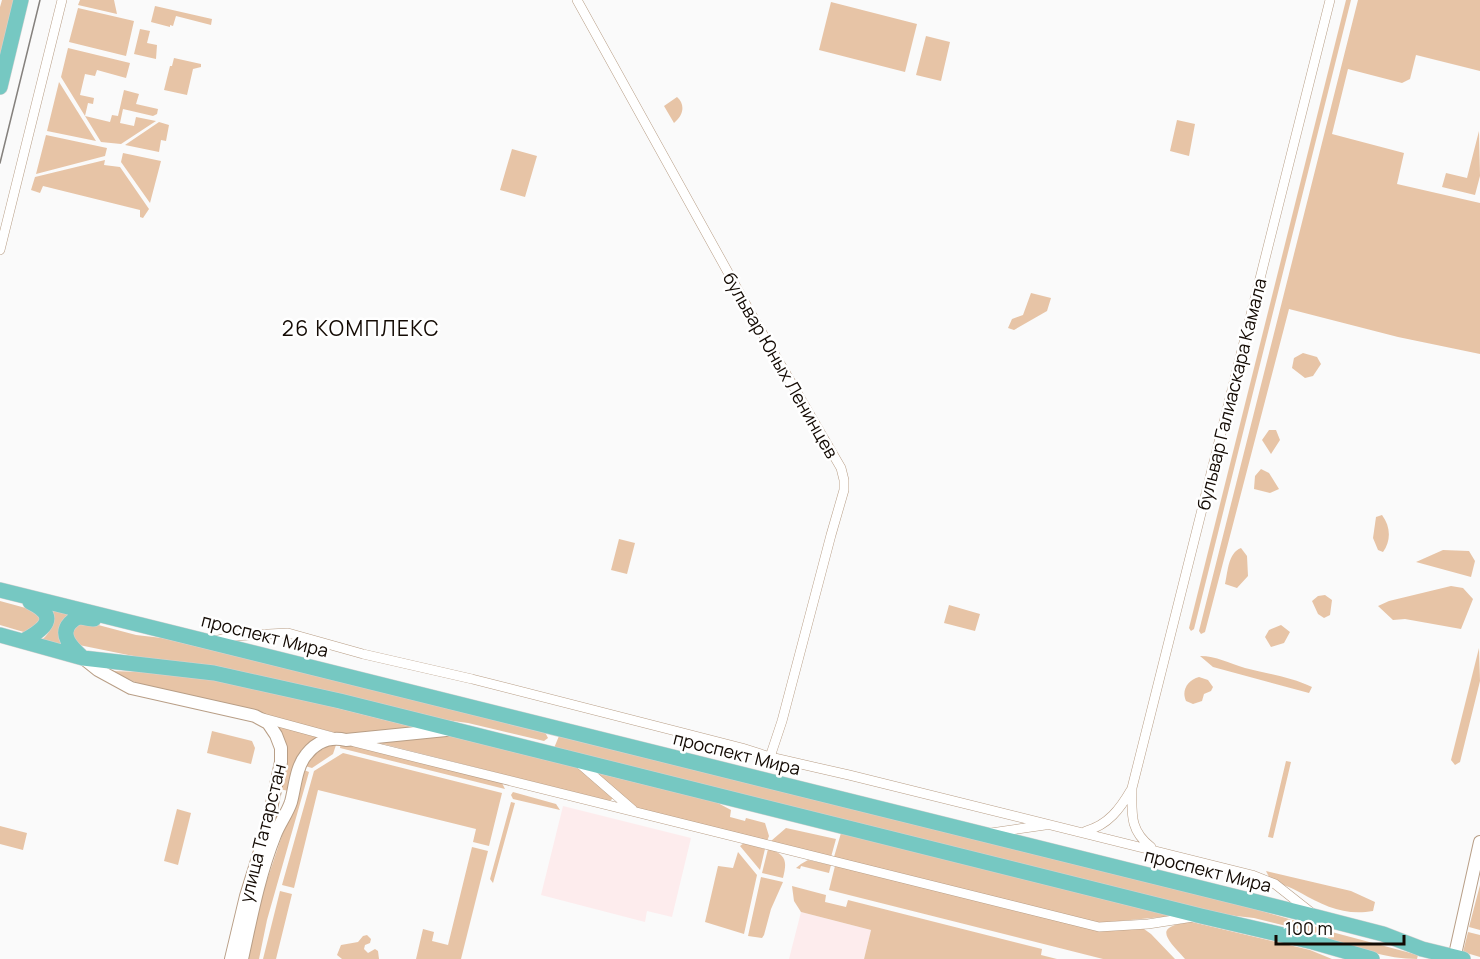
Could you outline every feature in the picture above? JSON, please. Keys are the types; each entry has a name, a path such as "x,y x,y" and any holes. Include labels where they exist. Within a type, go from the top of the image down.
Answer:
{"main road":[{"path":"0,87 21,0"},
{"name":"проспект Мира","path":"0,590 135,625 213,641 545,726 1317,917 1383,934 1422,949 1457,958"},
{"path":"17,594 42,608 46,614 44,628 23,641"},
{"path":"83,658 71,647 66,636 66,629 73,620 79,617 135,625"},
{"path":"0,635 83,658 214,673 453,729 1313,942 1372,959"},
{"path":"538,751 546,748 552,741 550,731 545,726"},
{"path":"1313,942 1320,939 1324,930 1317,917"}],"street":[{"path":"0,250 62,0"},
{"name":"бульвар Юных Ленинцев","path":"577,0 750,312 836,459 844,480 844,490 783,721 770,757"},
{"name":"бульвар Галиаскара Камала","path":"1132,788 1330,0"},
{"path":"213,641 233,636 288,633 770,757 1252,875 1275,884 1317,917"},
{"path":"83,658 98,670 130,688 255,716 1099,927 1148,924 1201,916"},
{"name":"улица Татарстан","path":"231,959 246,897 266,832 281,762 281,748 276,735 268,723 255,716"},
{"path":"340,738 453,729"},
{"name":"улица Татарстан","path":"242,959 256,895 271,847 290,804 302,760 313,747 340,738"},
{"path":"576,760 636,812"},
{"path":"1083,832 1102,825 1123,805 1132,788"},
{"path":"1132,788 1132,813 1136,834 1155,850"},
{"path":"272,798 284,795 290,804"},
{"path":"980,834 1051,825"},
{"path":"1457,958 1480,842"}],"shaded area":[{"path":"2,0 14,0 0,61 0,7"},
{"path":"80,0 114,0 117,14 78,5"},
{"path":"1346,0 1351,0 1194,629 1191,631 1189,628"},
{"path":"1358,0 1480,0 1480,71 1416,55 1410,79 1402,83 1348,69 1332,134 1404,153 1397,184 1480,203 1480,354 1398,337 1289,309 1205,632 1201,634 1199,631"},
{"path":"831,2 917,24 905,72 819,50"},
{"path":"155,6 212,19 211,25 176,16 173,26 170,25 170,27 151,22"},
{"path":"78,8 134,21 126,56 69,42"},
{"path":"140,29 150,31 147,43 157,45 156,59 134,54"},
{"path":"926,36 950,42 941,81 916,75"},
{"path":"68,48 130,63 126,78 97,70 95,76 85,74 80,95 94,98 93,104 88,103 85,116 61,77"},
{"path":"174,58 201,64 201,67 193,69 187,95 164,90"},
{"path":"59,82 96,141 47,131"},
{"path":"124,90 139,94 136,104 158,109 157,114 153,116 123,109 120,123 134,126 136,117 156,121 121,144 101,142 85,116 110,122 112,115 118,116"},
{"path":"677,97 682,103 682,110 680,117 674,123 664,106"},
{"path":"1177,120 1195,124 1189,156 1170,151"},
{"path":"159,122 169,125 166,141 161,140 159,152 125,145"},
{"path":"1479,131 1480,176 1475,195 1442,187 1446,173 1467,178"},
{"path":"46,135 107,148 105,156 36,174"},
{"path":"512,149 537,156 525,197 500,190"},
{"path":"123,153 161,161 150,203 121,162"},
{"path":"105,160 104,165 120,167 149,209 143,218 140,217 140,210 43,186 40,193 31,190 35,177"},
{"path":"1031,293 1051,298 1047,311 1014,330 1008,328 1012,319 1023,315"},
{"path":"1303,353 1317,357 1321,364 1313,376 1305,378 1292,368 1294,358"},
{"path":"1269,430 1276,430 1280,440 1271,454 1262,440"},
{"path":"1261,469 1269,473 1279,489 1270,493 1254,489 1255,476"},
{"path":"1382,515 1389,534 1383,552 1378,550 1373,538 1376,517"},
{"path":"619,539 635,543 627,574 611,570"},
{"path":"1241,548 1247,556 1248,576 1237,588 1225,584 1231,558"},
{"path":"1443,550 1469,551 1475,561 1471,577 1416,562"},
{"path":"1451,586 1463,588 1473,599 1461,629 1405,619 1393,620 1378,606 1389,601"},
{"path":"1325,595 1332,600 1330,615 1324,618 1318,614 1312,601 1318,596"},
{"path":"0,601 33,610 41,619 27,633 0,625"},
{"path":"949,605 980,614 975,631 944,623"},
{"path":"49,608 73,614 64,645 40,641 49,631 51,618"},
{"path":"87,622 136,635 162,638 545,732 548,738 544,741 468,723 431,718 217,666 148,659 79,645 71,633 72,628"},
{"path":"1281,625 1290,632 1284,643 1271,647 1265,637 1269,630"},
{"path":"1479,648 1480,681 1460,762 1455,765 1451,760"},
{"path":"1200,656 1217,658 1312,687 1309,693 1213,667"},
{"path":"112,671 170,673 233,682 417,728 345,735 153,688"},
{"path":"1199,677 1208,680 1213,687 1211,691 1204,694 1202,701 1193,704 1186,701 1184,693 1189,683"},
{"path":"276,725 320,737 289,791 279,789"},
{"path":"212,731 252,741 255,748 251,764 207,753"},
{"path":"441,734 579,768 613,798 610,801 371,741"},
{"path":"559,736 1248,907 1317,927 1318,931 1315,933 1254,918 1218,914 554,748"},
{"path":"337,742 333,754 312,768 305,766 319,752"},
{"path":"341,742 502,783 505,789 340,748"},
{"path":"343,753 502,793 489,846 473,842 476,829 318,790 294,888 282,885 314,771"},
{"path":"1286,761 1291,762 1273,838 1268,837"},
{"path":"304,770 309,772 267,920 259,959 248,959 261,898"},
{"path":"597,773 716,802 731,810 730,817 765,823 769,836 767,841 637,808"},
{"path":"513,792 556,804 560,810 513,799 511,795"},
{"path":"511,802 515,803 493,883 490,879"},
{"path":"563,806 691,838 672,917 647,911 645,922 541,895"},
{"path":"177,809 191,813 178,865 164,861"},
{"path":"0,826 27,833 23,850 0,844"},
{"path":"786,828 836,839 831,857 771,841"},
{"path":"841,833 1173,916 1099,923 834,857"},
{"path":"744,843 765,849 760,870 740,846"},
{"path":"472,847 488,851 461,959 416,959 423,929 434,932 432,941 448,945"},
{"path":"768,849 779,853 784,859 783,878 762,873"},
{"path":"738,852 757,875 744,934 705,922 718,866 733,868"},
{"path":"808,860 831,865 829,873 801,866 800,869 796,868"},
{"path":"835,866 1099,930 1144,929 1175,959 1103,959 829,890"},
{"path":"1266,871 1351,891 1375,902 1373,911 1353,912 1327,906 1270,879"},
{"path":"761,877 783,882 762,938 748,936"},
{"path":"1480,885 1480,930 1469,927"},
{"path":"792,886 826,895 825,902 846,907 848,900 1042,949 1041,955 1057,959 864,959 871,930 801,912 794,901"},
{"path":"280,891 292,894 276,959 263,959"},
{"path":"801,912 871,930 864,959 789,959"},
{"path":"1192,922 1310,950 1332,959 1185,959 1172,945 1166,934 1171,927"},
{"path":"1328,931 1418,955 1417,959 1383,955 1350,946 1328,939"},
{"path":"1468,932 1480,935 1480,957 1463,952"},
{"path":"367,935 371,939 364,949 368,953 375,949 378,951 379,959 342,959 337,955 341,945 358,942"}],"tram line":[{"path":"0,163 40,0"}],"district":[{"name":"26 КОМПЛЕКС","path":"361,328"}]}
